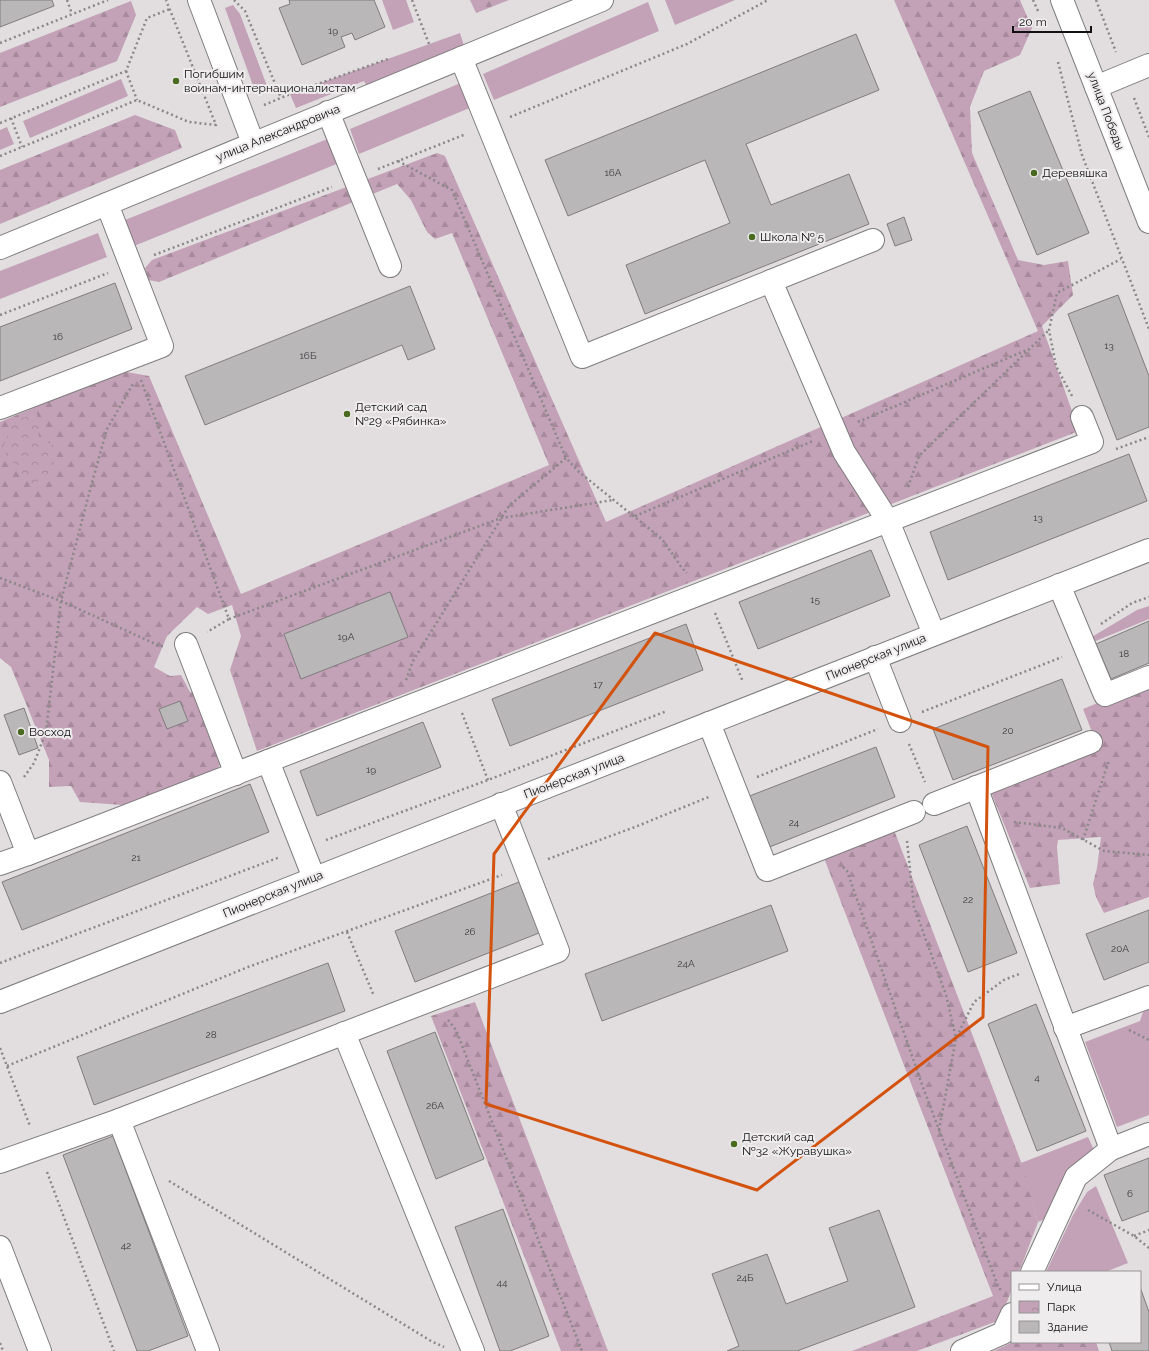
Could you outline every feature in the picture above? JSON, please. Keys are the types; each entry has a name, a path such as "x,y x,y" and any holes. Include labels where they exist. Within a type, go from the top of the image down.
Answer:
{"street":[{"path":"199,0 252,143"},
{"name":"улица Александровича","path":"0,248 602,0"},
{"name":"улица Победы","path":"1062,0 1149,222"},
{"path":"461,58 582,356 873,240"},
{"path":"1096,87 1149,65"},
{"path":"328,112 390,266"},
{"path":"0,408 135,366 162,346 107,204"},
{"path":"771,281 844,452 893,519 934,634"},
{"path":"0,864 1092,442 1082,417"},
{"name":"Пионерская улица","path":"0,1002 1149,550"},
{"path":"1059,585 1105,696 1149,677"},
{"path":"186,644 236,774"},
{"path":"875,657 900,721"},
{"path":"709,723 767,870 1091,742"},
{"path":"268,761 314,878"},
{"path":"0,782 28,854"},
{"path":"976,787 1111,1149"},
{"path":"0,1162 119,1120 558,951 502,804"},
{"path":"1065,1028 1149,997"},
{"path":"344,1033 473,1351"},
{"path":"119,1120 208,1351"},
{"path":"1032,1271 1076,1176 1111,1149 1149,1134"},
{"path":"0,1247 40,1351"},
{"path":"962,1351 1003,1333 1009,1306"}],"path":[{"path":"67,0 72,14"},
{"path":"0,43 108,0"},
{"path":"166,0 216,125"},
{"path":"234,0 245,11 281,98"},
{"path":"412,0 430,45"},
{"path":"0,316 130,264 488,126 687,44 768,0"},
{"path":"1033,0 1039,14"},
{"path":"137,100 126,71 147,18 170,9"},
{"path":"422,47 435,43"},
{"path":"0,156 137,100 189,122 216,125 281,98 392,58"},
{"path":"1057,58 1082,154 1149,329"},
{"path":"0,122 126,71"},
{"path":"11,118 22,147"},
{"path":"398,161 452,190 566,458 579,472 662,539 682,568 706,591 742,682 750,679"},
{"path":"1082,417 1056,366 1049,330 1058,293 1121,258"},
{"path":"893,519 919,456 1049,330"},
{"path":"8,802 34,763 46,732 62,601 107,429 135,366"},
{"path":"135,366 229,619"},
{"path":"1092,442 1117,449 1149,436"},
{"path":"394,712 413,661 509,506 566,458"},
{"path":"0,578 62,601 160,646 186,644 229,619 501,518 614,500"},
{"path":"7,1066 248,967 635,827 734,786 1061,658 1081,637 1132,603 1149,597"},
{"path":"453,690 488,780"},
{"path":"0,963 670,710"},
{"path":"900,721 924,808 906,844 914,907 946,995 956,1038"},
{"path":"1083,840 1110,758"},
{"path":"988,818 1062,828 1104,852 1149,855"},
{"path":"826,847 847,871 939,1130 996,1279 1009,1306"},
{"path":"347,932 383,1018"},
{"path":"939,1130 956,1038 974,1002 1004,980 1042,964"},
{"path":"431,1000 456,1030 582,1351"},
{"path":"0,1048 114,1351"},
{"path":"168,1180 445,1348"},
{"path":"1067,1198 1134,1236 1149,1248"},
{"path":"1134,1236 1149,1230"},
{"path":"0,1343 3,1351"}],"highlighted area":[{"path":"655,633 988,747 983,1017 757,1190 486,1104 494,854"}],"green space":[{"path":"382,0 406,0 414,22 393,30"},
{"path":"470,0 509,0 476,13"},
{"path":"665,0 735,0 675,25"},
{"path":"894,0 1020,0 1032,28 1020,55 984,71 970,107 972,153 1018,260 1044,265 1068,261 1073,295 1042,326 1079,431 257,751 230,670 241,636 232,605 208,614 197,607 167,636 154,667 170,676 181,675 190,692 199,695 224,760 217,769 123,805 80,802 71,786 49,787 49,760 11,667 0,658 0,422 121,371 149,376 241,594 549,465 452,233 435,239 427,232 411,200 397,184 159,282 148,280 145,268 152,260 437,153 445,156 606,522 1038,331"},
{"path":"131,1 136,15 117,61 0,107 0,53"},
{"path":"648,2 659,31 494,100 483,74"},
{"path":"233,5 240,14 267,86 255,91 225,8"},
{"path":"460,33 466,52 369,91 364,81 296,108 290,94"},
{"path":"121,79 128,96 30,138 23,121"},
{"path":"463,82 472,107 359,154 350,129"},
{"path":"135,115 175,130 182,148 0,224 0,170"},
{"path":"7,127 14,144 0,150 0,130"},
{"path":"330,138 339,163 134,246 125,220"},
{"path":"98,233 107,257 0,299 0,271"},
{"path":"37,413 39,438 55,446 53,470 32,486 2,449 14,421"},
{"path":"1149,606 1149,619 1091,643 1090,638 1137,610"},
{"path":"1149,682 1149,897 1104,913 1096,897 1093,884 1097,868 1101,837 1058,840 1057,847 1060,884 1030,888 991,792 1099,750 1083,709"},
{"path":"894,830 1023,1167 1038,1222 1019,1271 1011,1271 1011,1292 1000,1320 917,1351 852,1351 993,1296 824,858"},
{"path":"475,1002 608,1351 561,1351 431,1016"},
{"path":"1149,1005 1149,1115 1117,1127 1085,1042 1140,1021 1145,1006"},
{"path":"1088,1137 1094,1150 1067,1170 1048,1218 1038,1222 1021,1163"},
{"path":"1096,1186 1128,1263 1108,1271 1046,1271 1073,1215 1087,1192"},
{"path":"1011,1343 1096,1343 1099,1351 994,1351"}],"building":[{"path":"0,0 52,0 54,6 0,27"},
{"path":"289,0 374,0 385,27 355,40 352,33 341,37 345,47 302,65 279,8 290,4"},
{"path":"856,34 879,90 746,144 771,205 849,174 869,224 645,314 626,265 730,223 705,160 568,216 545,160"},
{"name":"Деревяшка","path":"1030,91 1089,233 1037,255 978,112"},
{"path":"904,217 912,240 895,246 887,224"},
{"path":"115,283 132,329 0,381 0,327"},
{"path":"410,286 435,349 408,360 402,345 205,425 185,376"},
{"path":"1118,295 1149,376 1149,427 1117,440 1068,314"},
{"path":"1129,454 1147,501 948,580 930,532"},
{"path":"871,550 890,596 758,649 739,602"},
{"path":"390,592 408,637 301,679 284,634"},
{"path":"1149,621 1149,663 1111,679 1096,644"},
{"path":"686,624 703,670 510,746 492,699"},
{"path":"1062,679 1082,730 953,780 933,729"},
{"path":"180,701 188,721 167,729 159,709"},
{"name":"Восход","path":"24,708 38,748 19,755 4,715"},
{"path":"423,722 441,767 317,816 300,771"},
{"path":"876,747 895,797 767,848 747,797"},
{"path":"250,784 269,832 22,930 2,882"},
{"path":"967,826 1017,953 968,972 919,845"},
{"path":"524,880 544,931 415,982 395,931"},
{"path":"771,905 788,951 602,1021 585,974"},
{"path":"1149,910 1149,962 1104,980 1086,934"},
{"path":"328,963 345,1011 94,1105 77,1057"},
{"path":"1036,1004 1086,1131 1037,1151 988,1024"},
{"path":"435,1032 484,1159 436,1179 387,1051"},
{"path":"113,1136 188,1336 148,1351 137,1351 63,1155"},
{"path":"1149,1158 1149,1211 1122,1221 1104,1175"},
{"path":"503,1209 549,1336 510,1351 500,1351 455,1227"},
{"path":"879,1210 915,1307 797,1351 727,1351 739,1346 712,1274 767,1254 786,1304 848,1281 829,1228"},
{"path":"1141,1290 1149,1312 1149,1351 1112,1351 1109,1343 1141,1343"}],"place":[{"name":"Погибшим воинам-интернационалистам","path":"176,81"},
{"name":"Деревяшка","path":"1034,173"},
{"name":"Школа № 5","path":"752,237"},
{"name":"Детский сад №29 «Рябинка»","path":"347,414"},
{"name":"Восход","path":"21,732"},
{"name":"Детский сад №32 «Журавушка»","path":"734,1144"}]}
